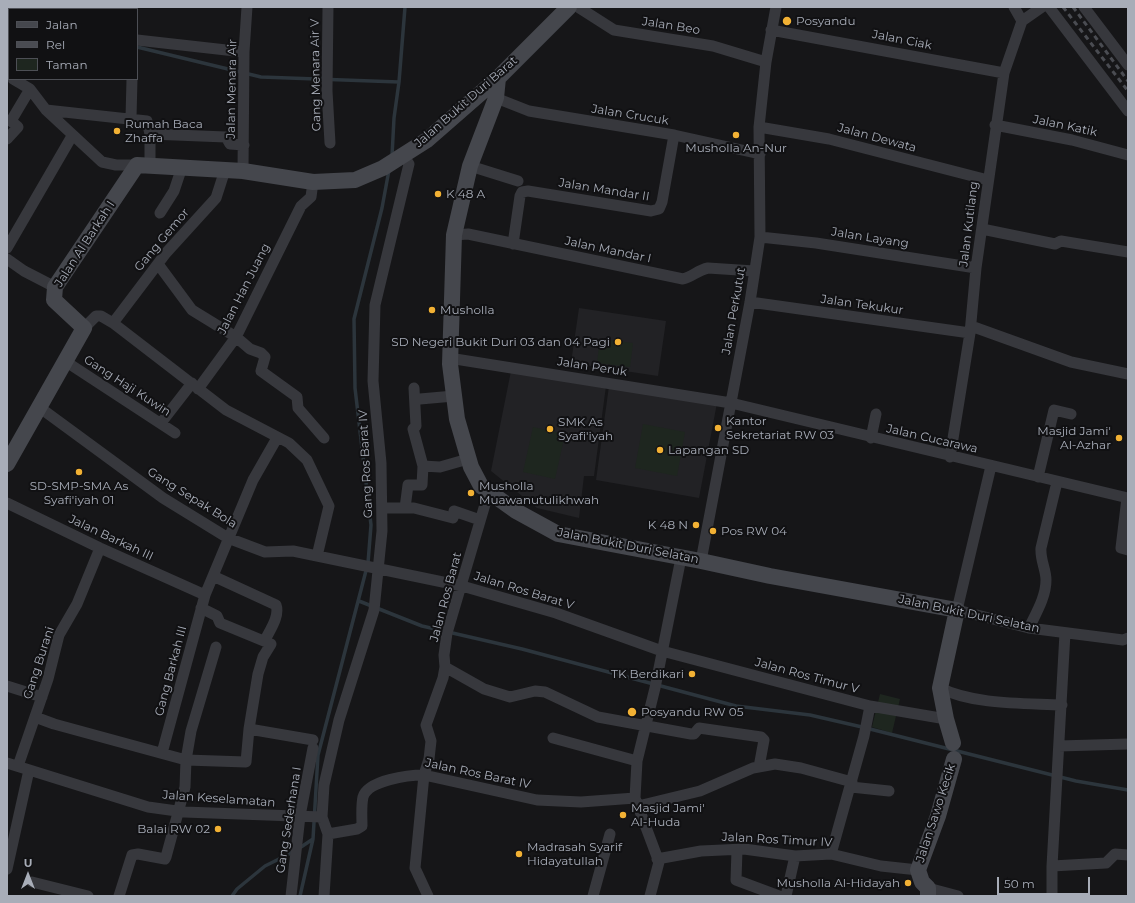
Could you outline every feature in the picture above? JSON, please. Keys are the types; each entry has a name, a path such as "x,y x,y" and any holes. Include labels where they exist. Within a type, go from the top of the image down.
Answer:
{"street":[{"name":"Jalan Menara Air","path":"243,171 244,52 247,7"},
{"name":"Gang Menara Air V","path":"328,7 330,143"},
{"name":"Jalan Bukit Duri Barat","path":"143,165 243,171 313,182 355,180 383,168 427,140 498,78 569,7"},
{"name":"Jalan Beo","path":"578,7 614,30 713,46 766,62"},
{"name":"Jalan Perkutut","path":"701,561 750,302 760,237 759,127 766,62 776,7"},
{"path":"1014,7 1022,21 1042,7"},
{"path":"1049,7 1128,111"},
{"path":"1084,7 1128,65"},
{"name":"Jalan Kutilang","path":"950,455 971,330 976,268 995,125 1004,73 1022,21"},
{"name":"Jalan Ciak","path":"771,30 1004,73"},
{"path":"138,40 244,52"},
{"name":"Jalan Bukit Duri Selatan","path":"498,78 496,98 470,166 454,235 449,358 457,419 468,458 481,486 534,522 558,534 701,561 770,576 957,610 1029,628 1123,640 1128,638"},
{"path":"15,80 30,89 46,110 72,136 102,162 143,165 150,134 147,121 46,110"},
{"path":"130,118 132,80"},
{"path":"7,139 18,127 11,121 30,89"},
{"name":"Jalan Crucuk","path":"496,98 529,111 674,136 760,154"},
{"name":"Jalan Katik","path":"995,125 1072,140 1128,154"},
{"name":"Jalan Dewata","path":"759,127 829,139 988,180"},
{"path":"150,134 226,136 230,144 244,145"},
{"path":"7,248 72,136"},
{"name":"Jalan Mandar II","path":"514,244 520,196 522,192 528,191 651,211 659,210 662,202 674,136"},
{"name":"Gang Ros Barat IV","path":"321,818 324,785 338,720 374,610 376,598 373,567 382,531 382,508 381,464 373,381 375,304 409,164 403,155"},
{"name":"Jalan Al Barkah I","path":"84,328 54,300 55,287 143,165"},
{"path":"470,166 518,181"},
{"path":"160,213 174,191 182,167"},
{"name":"Gang Gemor","path":"113,323 158,264 216,198 225,170"},
{"name":"Jalan Han Juang","path":"161,424 236,337 301,206 311,197 313,182"},
{"path":"982,230 1055,244 1061,241 1128,252"},
{"name":"Jalan Mandar I","path":"454,235 468,234 683,279 689,278 702,269 708,268 754,271"},
{"name":"Jalan Layang","path":"760,237 816,243 976,268"},
{"path":"7,259 24,271 55,287"},
{"path":"158,264 192,310 236,337 250,349 261,353 265,357 261,371 297,397 298,408 324,438"},
{"name":"Jalan Tekukur","path":"750,302 971,330 1071,362 1128,374"},
{"path":"7,464 11,445 38,407 84,328 96,316 101,316 113,323 226,410 289,444 307,460 329,506 317,556"},
{"name":"Jalan Peruk","path":"449,358 731,403"},
{"name":"Gang Haji Kuwin","path":"64,361 175,433"},
{"path":"405,508 408,485 422,485 423,466 413,429 416,426 414,388"},
{"path":"420,399 454,396"},
{"name":"Jalan Cucarawa","path":"731,403 871,438 950,455 1127,498"},
{"name":"Gang Sepak Bola","path":"38,407 163,498 228,538 265,552 293,551 373,567"},
{"path":"1038,477 1054,410 1071,414"},
{"path":"871,438 876,414"},
{"name":"Gang Barkah III","path":"162,753 205,595 253,480 277,438"},
{"path":"423,466 440,467 468,458"},
{"path":"957,610 991,466"},
{"path":"1029,628 1044,592 1046,578 1041,557 1041,548 1057,482"},
{"name":"Jalan Ros Barat","path":"428,896 415,868 424,775 429,758 431,741 426,725 445,667 444,655 448,631 486,501 486,490"},
{"path":"1124,549 1127,498"},
{"name":"Jalan Barkah III","path":"7,503 100,548 205,595"},
{"path":"382,508 414,508 453,518 454,511 480,520"},
{"name":"Gang Burani","path":"12,764 35,717 59,635 77,604 100,548"},
{"path":"650,896 659,862 637,802 637,761 655,685 681,558"},
{"name":"Jalan Ros Barat V","path":"373,567 462,586 556,612 662,651"},
{"path":"213,576 276,605 277,611 275,620 265,640"},
{"path":"35,717 54,724 186,760 246,762 249,729 258,674 263,657 271,645 265,640 220,623 217,616 201,608"},
{"name":"Jalan Sawo Kecik","path":"928,892 922,882 918,870 938,816 954,759 953,743 946,719 940,688 957,610"},
{"path":"1052,896 1052,866 1065,633"},
{"path":"119,896 132,855 138,854 166,857 177,811 185,787 186,760 191,731 216,647"},
{"name":"Jalan Ros Timur V","path":"662,651 870,706 946,719"},
{"path":"445,667 484,689 510,697 535,691 545,692 598,717 691,734 694,734 699,728 762,737 764,740 759,767"},
{"path":"7,686 42,697"},
{"path":"940,688 951,693 976,698 1013,703 1062,705"},
{"path":"831,854 852,784 870,706"},
{"name":"Gang Sederhana I","path":"249,729 313,744 303,816 296,851 291,896"},
{"path":"554,738 637,761"},
{"path":"1059,746 1128,744"},
{"name":"Jalan Keselamatan","path":"12,764 148,807 177,811 321,818"},
{"name":"Jalan Ros Barat IV","path":"328,834 358,829 362,826 363,798 366,791 373,786 410,775 424,775 537,800 637,802 700,792 759,767 775,764 801,768 852,784 889,791"},
{"path":"7,869 29,770"},
{"path":"321,818 328,834 324,896"},
{"path":"593,896 610,834"},
{"path":"737,850 736,880 779,896"},
{"name":"Jalan Ros Timur IV","path":"658,859 701,851 737,850 795,856 831,854 881,866 918,870"},
{"path":"1052,866 1106,863 1115,854 1128,855"},
{"path":"786,896 795,856"},
{"path":"32,882 88,896"},
{"path":"928,892 958,896"}],"shaded area":[{"name":"SD Negeri Bukit Duri 03 dan 04 Pagi","path":"579,308 666,321 658,376 571,363"},
{"name":"SMK As Syafi'iyah","path":"511,371 606,386 594,476 584,476 579,518 537,508 491,471"},
{"path":"609,386 717,403 699,498 596,480"}],"green space":[{"path":"600,339 633,343 630,367 597,363"},
{"name":"Lapangan SD","path":"643,424 685,432 677,476 635,468"},
{"path":"533,427 565,434 555,479 523,472"},
{"path":"880,694 900,699 892,733 872,727"}],"waterway":[{"path":"399,82 405,7"},
{"path":"138,47 261,77 399,82 394,118 392,156"},
{"path":"300,896 313,839 318,755 368,563 371,525 355,388 354,319 382,208 389,170"},
{"path":"359,601 422,626 522,649 736,706 810,715 862,727"},
{"path":"870,729 1076,781 1128,790"},
{"path":"298,849 313,839"},
{"path":"232,896 237,889 265,866 293,852"}],"railway":[{"path":"1063,7 1128,91"},
{"path":"1073,7 1128,81"}],"place":[{"name":"Posyandu","path":"787,21"},
{"name":"Rumah Baca Zhaffa","path":"117,131"},
{"name":"Musholla An-Nur","path":"736,135"},
{"name":"K 48 A","path":"438,194"},
{"name":"Musholla","path":"432,310"},
{"name":"SD Negeri Bukit Duri 03 dan 04 Pagi","path":"618,342"},
{"name":"Kantor Sekretariat RW 03","path":"718,428"},
{"name":"SMK As Syafi'iyah","path":"550,429"},
{"name":"Masjid Jami' Al-Azhar","path":"1119,438"},
{"name":"Lapangan SD","path":"660,450"},
{"name":"SD-SMP-SMA As Syafi'iyah 01","path":"79,472"},
{"name":"Musholla Muawanutulikhwah","path":"471,493"},
{"name":"K 48 N","path":"696,525"},
{"name":"Pos RW 04","path":"713,531"},
{"name":"TK Berdikari","path":"692,674"},
{"name":"Posyandu RW 05","path":"632,712"},
{"name":"Masjid Jami' Al-Huda","path":"623,815"},
{"name":"Balai RW 02","path":"218,829"},
{"name":"Madrasah Syarif Hidayatullah","path":"519,854"},
{"name":"Musholla Al-Hidayah","path":"908,883"}]}
